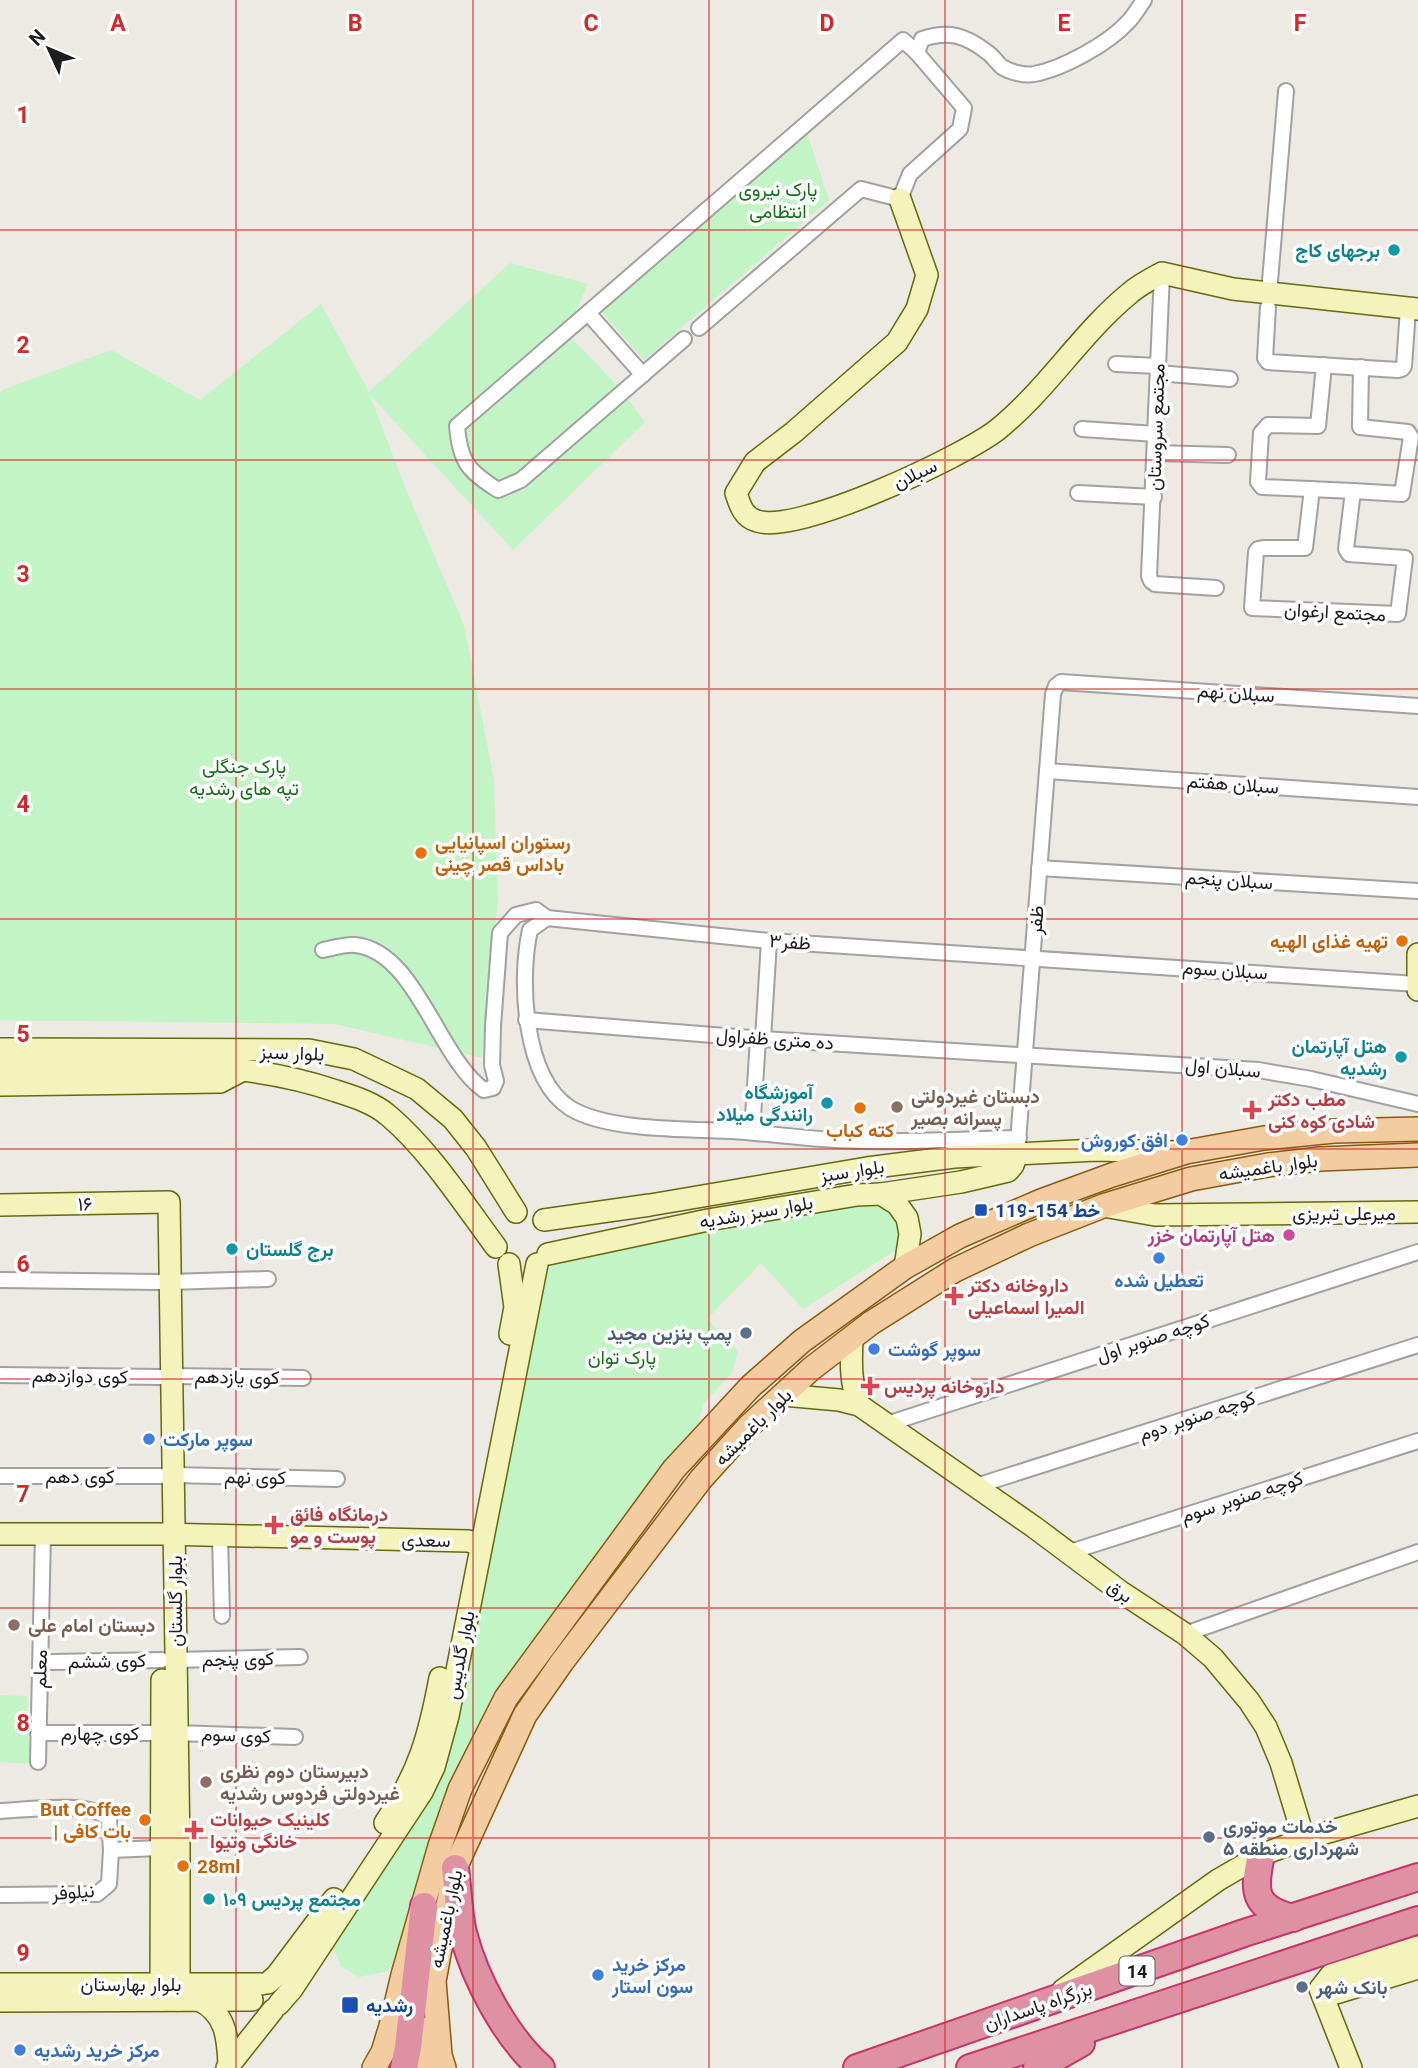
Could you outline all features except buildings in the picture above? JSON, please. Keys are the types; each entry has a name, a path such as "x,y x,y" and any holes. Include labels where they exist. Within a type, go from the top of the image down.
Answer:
{"highway":[{"path":"1261,1855 1256,1889 1261,1900 1273,1913 1293,1917"},
{"path":"455,1868 464,1933 480,1977 500,2017 523,2052 541,2068"},
{"name":"بزرگراه پاسداران","path":"857,2068 1293,1917 1418,1877"},
{"path":"386,2064 408,2047 424,1906"},
{"name":"بزرگراه پاسداران","path":"970,2068 1418,1920"},
{"path":"1037,2068 1142,2010"}],"main road":[{"name":"سبلان","path":"900,199 927,275 917,309 897,342 755,463 736,493 743,512 756,521 776,524 830,509 900,482 995,431 1029,402 1076,348 1131,292 1162,273"},
{"path":"1162,273 1268,300 1413,309"},
{"path":"1418,954 1418,975"},
{"name":"بلوار سبز","path":"0,1049 309,1050 354,1059 417,1089 453,1119 476,1148 516,1212"},
{"name":"بلوار سبز","path":"0,1067 195,1065 273,1073 320,1085 367,1102 388,1115 430,1158 496,1247"},
{"path":"0,1085 219,1082 243,1070"},
{"name":"بلوار باغمیشه","path":"386,2064 403,1975 440,1846 460,1789 506,1698 661,1488 710,1428 802,1340 905,1267 960,1236 1041,1201 1112,1175 1186,1152 1264,1138 1334,1131 1418,1129"},
{"name":"بلوار سبز","path":"544,1220 1018,1146 1186,1152"},
{"name":"بلوار سبز رشدیه","path":"543,1259 708,1220 857,1195 961,1182 1008,1171 1013,1166 1018,1146"},
{"name":"بلوار باغمیشه","path":"444,2068 440,2055 434,1981 455,1868 525,1715 701,1479 749,1426 811,1369 871,1323 956,1270 1029,1235 1103,1206 1191,1179 1320,1159 1418,1155"},
{"path":"881,1194 897,1204 907,1218 911,1234 905,1267"},
{"name":"۱۶","path":"0,1205 164,1202"},
{"name":"بلوار گلستان","path":"164,1202 170,1848 176,1994"},
{"name":"میرعلی تبریزی","path":"1103,1206 1154,1215 1418,1212"},
{"path":"516,1212 531,1212 544,1220 552,1240 543,1259 523,1268 503,1259 496,1247 496,1232 504,1220 516,1212"},
{"name":"بلوار گلدیس","path":"260,1989 277,1975 319,1921 396,1807 420,1762 543,1259"},
{"name":"بلوار گلدیس","path":"228,2066 292,1989 409,1815 433,1767 448,1716 515,1307 509,1264"},
{"path":"852,1338 850,1368 853,1390 859,1405"},
{"path":"783,1395 839,1400 859,1405"},
{"name":"برق","path":"859,1405 1185,1634 1213,1658 1249,1701 1266,1727 1281,1763 1304,1839"},
{"name":"سعدی","path":"0,1534 168,1534 475,1542"},
{"path":"1043,2004 1218,1880 1261,1855 1304,1839 1418,1806"},
{"path":"1351,2068 1320,1989 1331,1975 1418,1947"},
{"path":"1331,1975 1336,1993 1418,1968"},
{"path":"424,2068 426,2031 434,1981"},
{"name":"بلوار بهارستان","path":"0,1984 176,1994"},
{"path":"260,1989 278,1989 281,1996 276,2007"},
{"name":"بلوار بهارستان","path":"0,2001 260,1989"},
{"path":"176,1994 215,2010 222,2019 228,2043 228,2066"}],"street":[{"path":"917,53 922,38 935,34 959,35 989,53 1002,66 1016,73 1031,75 1083,55 1110,38 1128,22 1144,0"},
{"path":"684,339 521,480 498,490 481,479 465,463 458,448 457,426 903,40 964,107 960,129 910,174 900,199 862,189 699,328"},
{"path":"1286,91 1268,300 1266,360 1402,369 1413,309"},
{"name":"مجتمع سروستان","path":"1162,273 1149,576 1155,584 1216,588"},
{"path":"588,313 643,375"},
{"path":"1116,364 1230,379"},
{"path":"1324,365 1318,426 1268,425 1261,433 1259,485 1402,494 1411,437 1408,432 1360,427 1361,367"},
{"path":"1082,429 1156,434"},
{"path":"1155,453 1228,455"},
{"name":"مجتمع ارغوان","path":"1312,489 1305,548 1258,549 1252,608 1398,614 1405,558 1346,552 1353,491"},
{"path":"1078,493 1154,497"},
{"name":"سبلان نهم","path":"1056,686 1061,682 1418,706"},
{"name":"ظفر","path":"1018,1146 1053,694 1056,686"},
{"name":"سبلان هفتم","path":"1047,771 1418,797"},
{"name":"سبلان پنجم","path":"1040,868 1418,891"},
{"name":"ظفر۳","path":"323,950 354,944 380,952 412,986 454,1056 477,1086 484,1090 493,1088 496,1081 492,1065 493,1026 500,933 516,915 536,910 547,918 769,941 1033,957"},
{"path":"547,918 530,930 527,943 526,1020 534,1056 546,1085 569,1108 603,1122 863,1141 1018,1146"},
{"path":"752,1132 769,941"},
{"name":"سبلان سوم","path":"1033,957 1418,975"},
{"name":"ده متری ظفراول","path":"526,1020 761,1039 1025,1054"},
{"name":"سبلان اول","path":"1025,1054 1258,1070 1311,1079 1418,1104"},
{"path":"863,1141 875,1151 875,1157 867,1168"},
{"name":"کوچه صنوبر اول","path":"887,1424 1418,1252"},
{"path":"0,1280 165,1282 268,1279"},
{"name":"کوچه صنوبر دوم","path":"976,1486 1418,1345"},
{"name":"کوی دوازدهم","path":"0,1375 166,1376"},
{"name":"کوی یازدهم","path":"166,1376 303,1378"},
{"name":"کوچه صنوبر سوم","path":"1067,1553 1418,1441"},
{"name":"کوی دهم","path":"0,1475 167,1476"},
{"name":"کوی نهم","path":"167,1476 337,1479"},
{"name":"معلم","path":"38,1762 43,1534"},
{"path":"220,1536 222,1616"},
{"path":"1185,1634 1418,1552"},
{"name":"کوی پنجم","path":"169,1660 300,1657"},
{"name":"کوی ششم","path":"52,1662 169,1660"},
{"name":"کوی چهارم","path":"38,1733 169,1733"},
{"name":"کوی سوم","path":"169,1733 295,1737"},
{"name":"نیلوفر","path":"0,1811 71,1808 99,1812 109,1820 111,1850 109,1884 97,1894 0,1895"},
{"path":"111,1850 170,1848"}],"green space":[{"name":"پارک نیروی انتظامی","path":"806,130 829,200 644,360 600,310"},
{"name":"پارک جنگلی تپه های رشدیه","path":"510,263 588,284 566,332 623,392 645,422 513,550 370,395 404,485 464,625 494,780 498,898 482,1058 335,1024 0,1020 2,390 111,350 200,400 321,304 369,392"},
{"name":"پارک توان","path":"872,1202 886,1208 901,1223 899,1248 803,1309 761,1263 707,1319 738,1352 732,1373 703,1404 699,1421 580,1576 510,1673 460,1763 434,1828 398,1960 388,1971 359,1977 341,1966 332,1945 391,1860 444,1749 544,1281 549,1268 646,1240"},
{"path":"0,1695 27,1696 30,1764 0,1762"}],"place":[{"name":"برجهای کاج","path":"1394,250"},
{"name":"رستوران اسپانیایی باداس قصر چینی","path":"421,853"},
{"name":"تهیه غذای الهیه","path":"1402,941"},
{"name":"هتل آپارتمان رشدیه","path":"1401,1057"},
{"name":"آموزشگاه رانندگی میلاد","path":"827,1103"},
{"name":"دبستان غیردولتی پسرانه بصیر","path":"897,1107"},
{"name":"کته کباب","path":"860,1108"},
{"name":"مطب دکتر شادی کوه کنی","path":"1252,1110"},
{"name":"افق کوروش","path":"1182,1140"},
{"name":"خط 154-119","path":"981,1210"},
{"name":"هتل آپارتمان خزر","path":"1289,1235"},
{"name":"برج گلستان","path":"232,1249"},
{"name":"تعطیل شده","path":"1159,1258"},
{"name":"داروخانه دکتر المیرا اسماعیلی","path":"954,1296"},
{"name":"پمپ بنزین مجید","path":"746,1333"},
{"name":"سوپر گوشت","path":"874,1349"},
{"name":"داروخانه پردیس","path":"870,1386"},
{"name":"سوپر مارکت","path":"149,1439"},
{"name":"درمانگاه فائق پوست و مو","path":"274,1525"},
{"name":"دبستان امام علی","path":"14,1625"},
{"name":"دبیرستان دوم نظری غیردولتی فردوس رشدیه","path":"206,1782"},
{"name":"But Coffee | بات کافی","path":"145,1820"},
{"name":"کلینیک حیوانات خانگی وتیوا","path":"194,1830"},
{"name":"خدمات موتوری شهرداری منطقه ۵","path":"1209,1837"},
{"name":"28ml","path":"183,1866"},
{"name":"مجتمع پردیس ۱۰۹","path":"209,1899"},
{"name":"مرکز خرید سون استار","path":"598,1975"},
{"name":"بانک شهر","path":"1302,1987"},
{"name":"رشدیه","path":"350,2005"},
{"name":"مرکز خرید رشدیه","path":"20,2050"}]}
